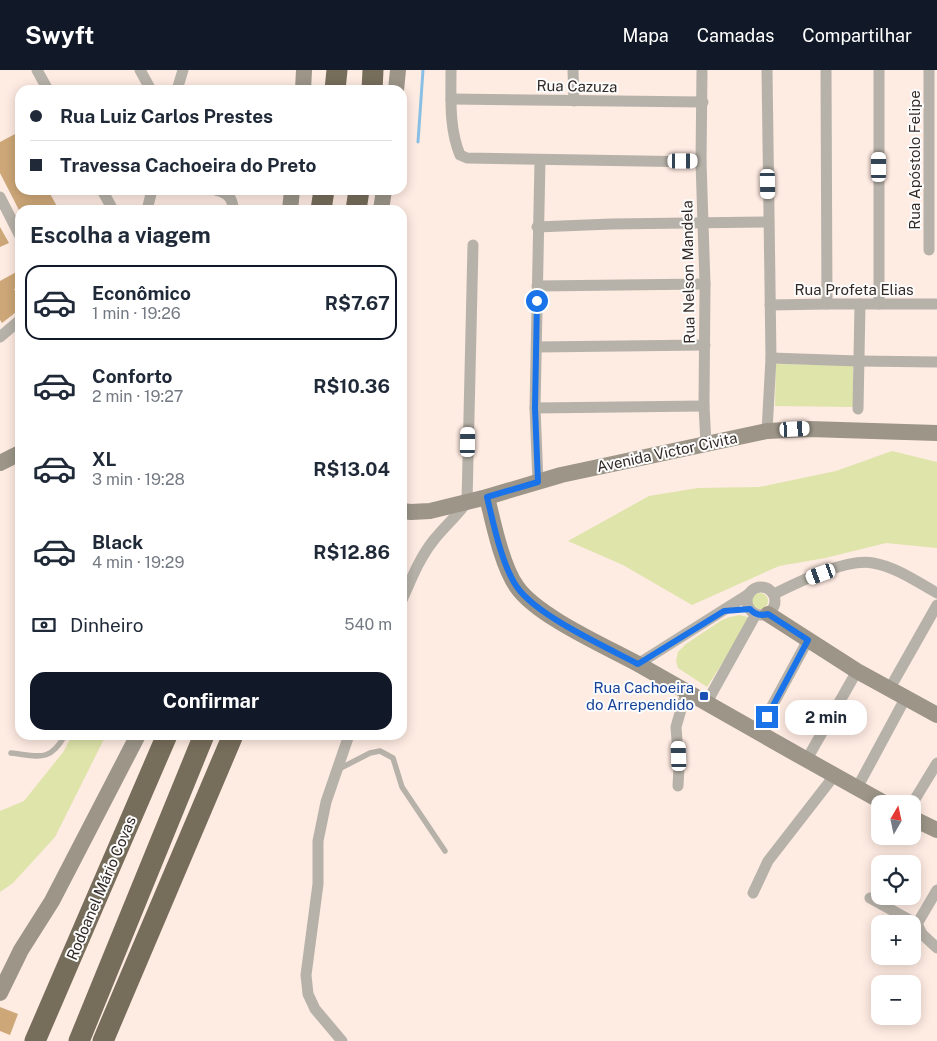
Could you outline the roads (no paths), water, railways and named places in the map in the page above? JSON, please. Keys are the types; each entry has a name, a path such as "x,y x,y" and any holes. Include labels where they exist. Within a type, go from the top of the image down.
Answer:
{"highway":[{"path":"336,85 337,70"},
{"path":"372,85 373,70"},
{"name":"Rodoanel Mário Covas","path":"34,1041 165,740"},
{"path":"79,1041 202,740"},
{"path":"103,1041 231,740"},
{"path":"115,1041 166,922 237,740"}],"main road":[{"path":"303,85 304,70"},
{"path":"396,85 398,70"},
{"name":"Avenida Victor Civita","path":"407,512 430,511 487,497 561,475 767,431 809,429 937,433"},
{"path":"0,463 15,456"},
{"path":"487,497 508,569 516,586 528,600 556,619 871,796"},
{"path":"758,612 808,640 857,671 937,715"},
{"path":"0,993 21,950 57,892 135,740"},
{"path":"921,822 937,830"}],"street":[{"path":"37,70 45,85"},
{"path":"140,70 149,85"},
{"path":"178,85 183,70"},
{"path":"451,70 450,99 453,130 460,156 467,158 540,160 701,162"},
{"path":"573,70 574,101"},
{"name":"Rua Nelson Mandela","path":"702,70 701,162 706,444"},
{"path":"767,70 771,358 767,431"},
{"path":"826,70 827,304"},
{"path":"879,70 879,304"},
{"name":"Rua Apóstolo Felipe","path":"929,70 929,250"},
{"name":"Rua Cazuza","path":"450,99 703,102"},
{"path":"538,482 535,408 537,227 540,160"},
{"path":"226,195 231,198 232,205"},
{"path":"0,197 15,226"},
{"path":"537,227 768,222"},
{"path":"407,589 421,560 434,540 456,517 467,502 472,245"},
{"path":"537,286 704,284"},
{"path":"858,409 860,304"},
{"name":"Rua Profeta Elias","path":"770,306 937,304"},
{"path":"0,337 15,324"},
{"path":"537,347 705,345"},
{"path":"771,358 937,362"},
{"path":"535,408 704,406"},
{"path":"774,594 825,572 862,562 887,567 937,593"},
{"path":"638,664 724,611 751,591 759,587 767,588 774,594 775,605 758,612 724,611"},
{"path":"748,594 747,602 758,612"},
{"path":"890,688 937,605"},
{"path":"707,702 758,612"},
{"path":"758,732 808,640"},
{"path":"807,760 857,671"},
{"path":"678,786 679,745 676,726 686,692"},
{"path":"857,788 906,697"},
{"path":"342,1041 315,1009 308,994 306,975 318,884 318,841 326,802 347,740"},
{"path":"917,795 937,763"},
{"path":"753,893 768,861 834,776"},
{"path":"921,917 937,890"},
{"path":"870,898 901,915"},
{"path":"921,932 937,948"}],"lane":[{"path":"11,753 42,756 51,754 59,747 62,740"},
{"path":"336,771 370,753 380,750 393,758 402,788 445,850"}],"waterway":[{"path":"418,142 423,70"}],"place":[{"name":"Rua Cachoeira do Arrependido","path":"704,696"}]}
